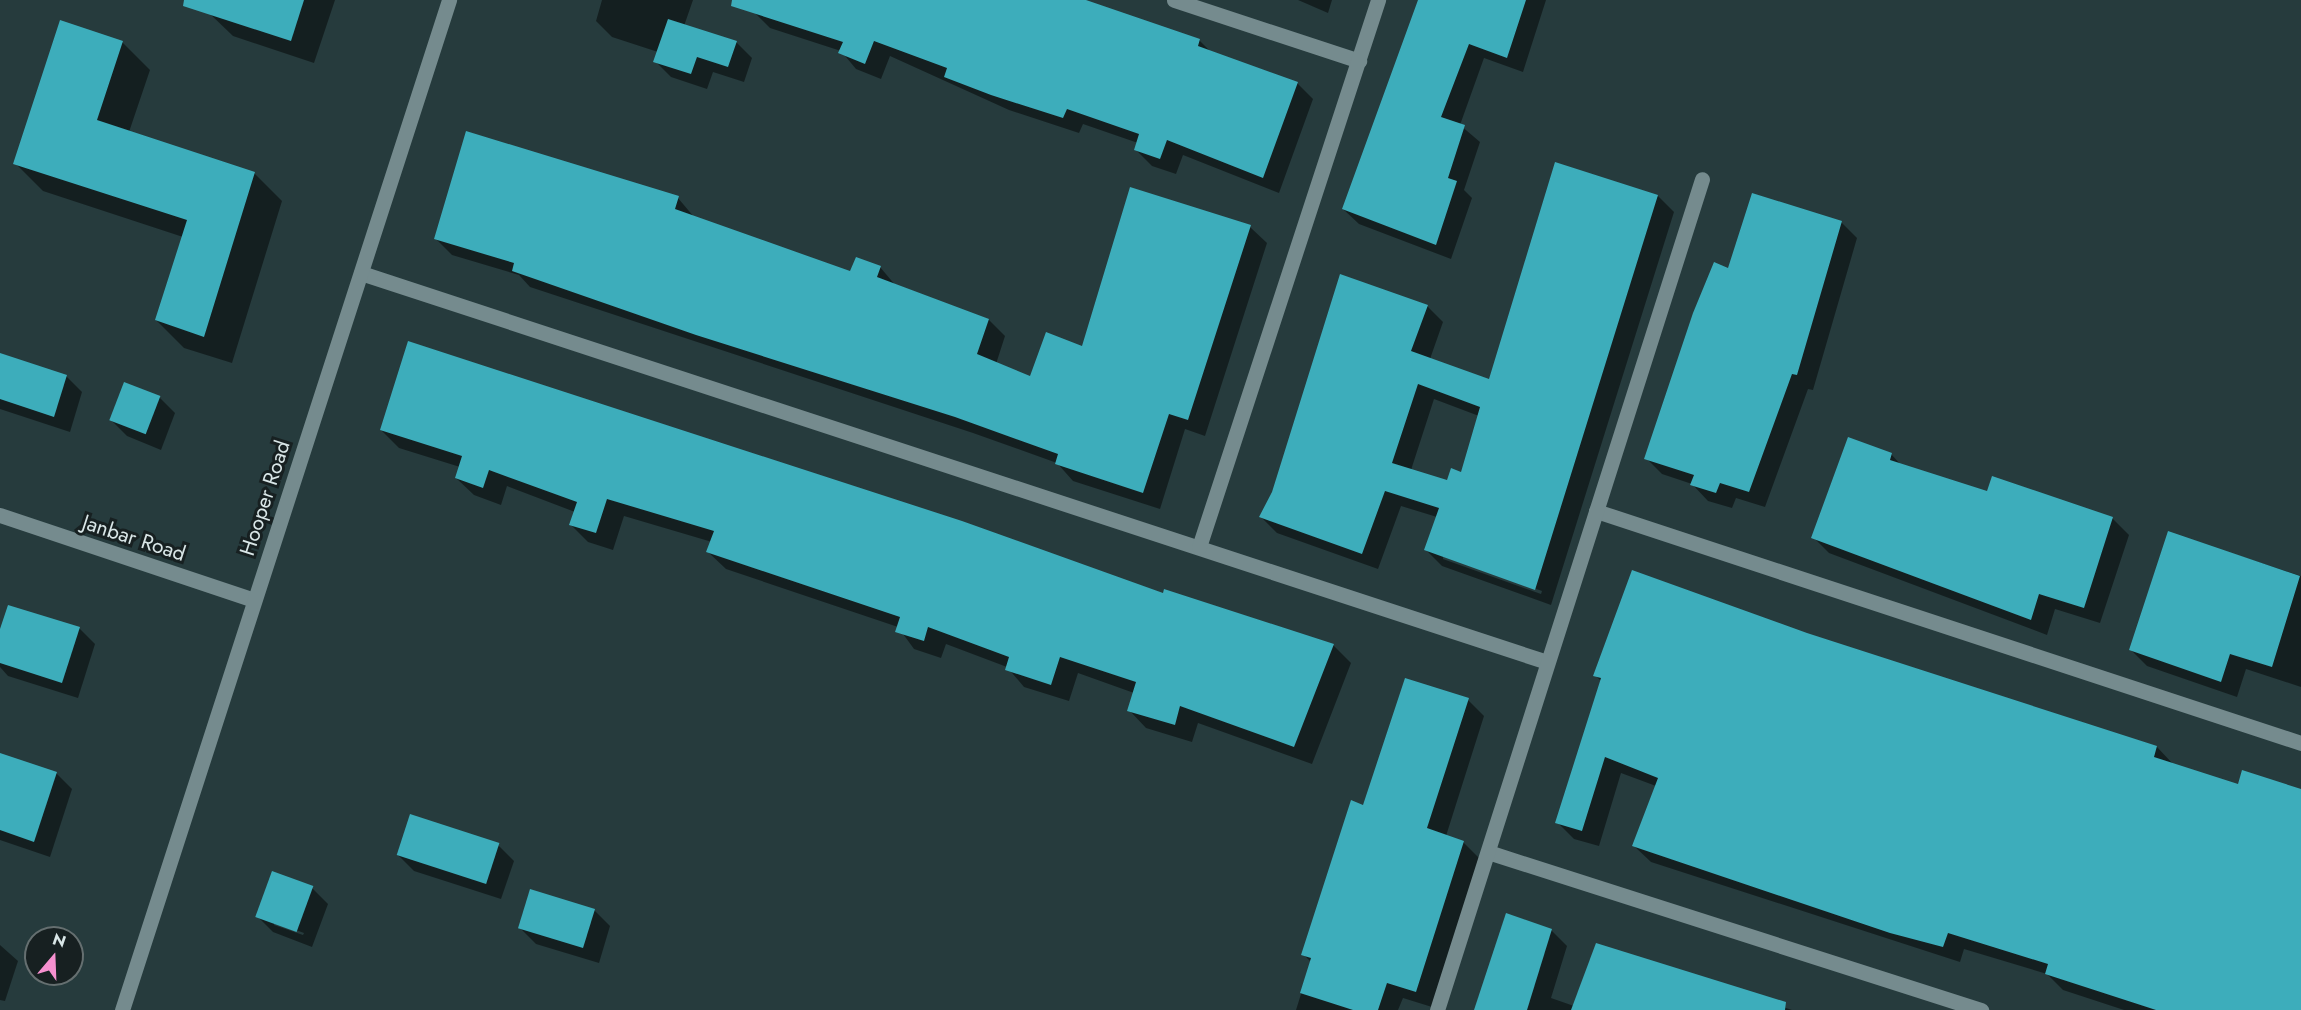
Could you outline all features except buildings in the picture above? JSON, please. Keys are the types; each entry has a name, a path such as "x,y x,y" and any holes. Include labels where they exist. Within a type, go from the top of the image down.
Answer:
{"street":[{"name":"Hooper Road","path":"122,1010 449,0"},
{"path":"1174,0 1359,61"},
{"path":"1199,547 1378,0"},
{"path":"1437,1010 1702,179"},
{"path":"361,273 1547,662"},
{"path":"1596,511 2301,743"},
{"name":"Janbar Road","path":"0,515 254,600"},
{"path":"1488,852 1981,1010"}]}
